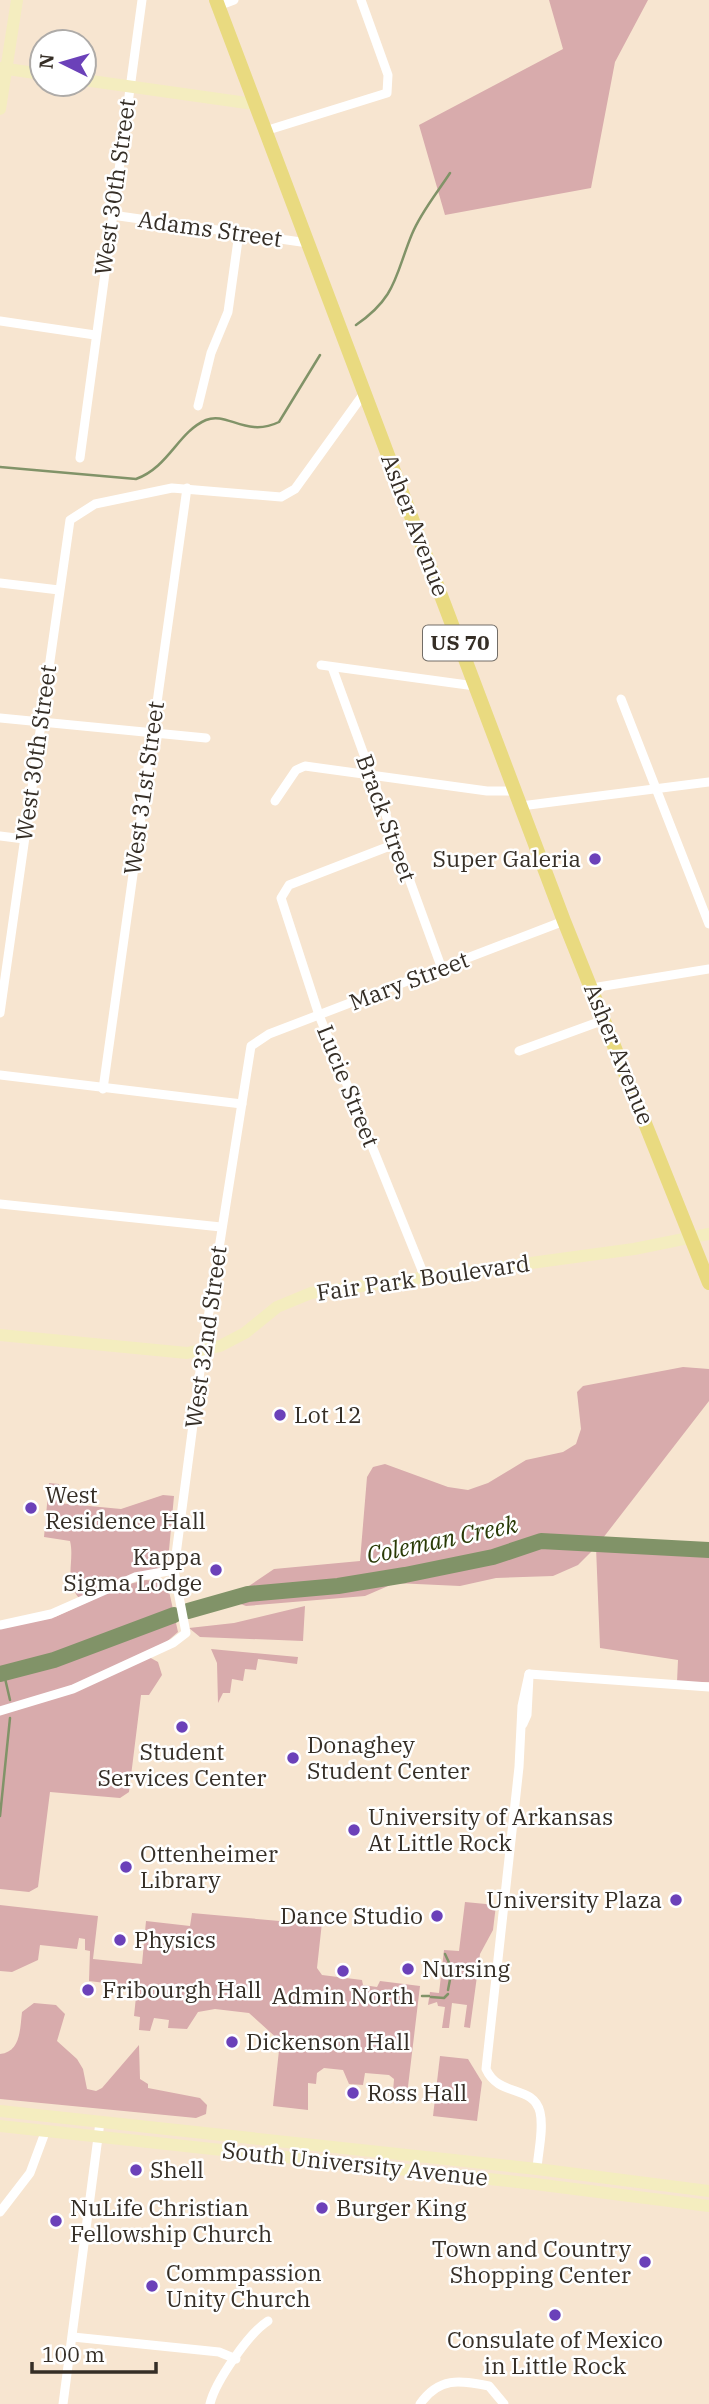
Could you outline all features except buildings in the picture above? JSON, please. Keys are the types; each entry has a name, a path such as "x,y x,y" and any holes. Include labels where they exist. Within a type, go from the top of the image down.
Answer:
{"main road":[{"path":"0,109 2,68 17,0"},
{"name":"Asher Avenue","path":"217,3 564,921 709,1283"},
{"path":"2,68 28,72"},
{"path":"98,82 254,104"},
{"name":"Fair Park Boulevard","path":"0,1335 178,1353 204,1350 245,1333 277,1307 311,1293 424,1275 634,1249 709,1234"},
{"name":"South University Avenue","path":"0,2111 537,2169 709,2191"},
{"name":"South University Avenue","path":"0,2126 709,2206"}],"street":[{"name":"West 30th Street","path":"80,458 128,87 142,0"},
{"path":"217,3 234,0"},
{"path":"265,131 384,95 388,91 388,75 361,0"},
{"name":"Adams Street","path":"111,215 308,243"},
{"path":"198,406 211,353 228,312 239,233"},
{"path":"0,321 95,335"},
{"path":"187,488 281,497 289,494 365,393"},
{"name":"West 30th Street","path":"0,1013 3,962 24,839 70,520 92,506 187,488"},
{"name":"West 31st Street","path":"103,1089 187,488"},
{"path":"0,583 59,590"},
{"path":"321,665 475,686"},
{"name":"Brack Street","path":"332,667 442,969"},
{"path":"621,699 709,924"},
{"path":"0,718 205,738"},
{"path":"275,801 299,767 499,792 515,791"},
{"path":"521,806 709,782"},
{"path":"0,836 24,839"},
{"name":"Lucie Street","path":"395,844 289,885 282,893 285,916 319,1014 424,1275"},
{"name":"Mary Street","path":"255,1043 319,1014 564,921"},
{"path":"592,988 709,970"},
{"path":"519,1051 604,1020"},
{"name":"West 32nd Street","path":"0,1711 73,1689 173,1643 186,1633 174,1570 221,1227 251,1046 255,1043"},
{"path":"0,1075 242,1104"},
{"path":"0,1204 221,1227"},
{"path":"0,1625 58,1612 135,1577 174,1570"},
{"path":"537,2169 541,2120 538,2106 529,2096 498,2086 486,2069 523,1725 524,1685 529,1674 709,1687"},
{"path":"63,2404 100,2122"},
{"path":"0,2212 30,2173 46,2130"},
{"path":"210,2404 216,2387 253,2335 268,2322"},
{"path":"73,2337 219,2352 236,2359"},
{"path":"420,2404 438,2385 456,2381 489,2386 504,2404"}],"shaded area":[{"path":"549,0 648,0 615,62 591,188 445,215 419,125 563,49"},
{"path":"683,1367 709,1369 709,1401 603,1538 709,1545 709,1682 677,1682 678,1660 600,1648 596,1547 578,1565 553,1576 496,1578 460,1586 395,1583 365,1596 246,1606 238,1603 240,1592 274,1569 360,1561 367,1477 373,1467 385,1464 448,1487 468,1490 488,1483 526,1460 563,1452 576,1444 581,1429 577,1392 583,1386"},
{"path":"49,1483 59,1484 58,1503 121,1509 163,1495 174,1496 168,1561 165,1567 119,1579 80,1599 72,1585 70,1541 44,1537"},
{"path":"146,1580 167,1582 178,1632 149,1657 158,1662 162,1675 149,1695 141,1695 129,1792 120,1798 50,1792 38,1887 29,1892 0,1889 0,1627 55,1617 125,1585"},
{"path":"305,1606 303,1641 200,1637 189,1628 234,1623"},
{"path":"211,1649 298,1657 297,1664 258,1659 256,1670 245,1669 243,1681 232,1679 230,1693 223,1693 218,1703 217,1663"},
{"path":"465,1902 496,1905 493,1930 480,1954 470,2028 464,2027 467,2005 452,2003 449,2028 442,2028 445,2007 438,2006 437,2002 428,2005 430,1992 439,1993 444,1950 459,1951"},
{"path":"0,1905 98,1916 93,1959 142,1964 146,1921 190,1926 192,1913 313,1924 315,1912 323,1913 317,1968 322,1975 362,1980 363,1985 377,1987 380,1981 420,1986 407,2095 393,2092 394,2079 389,2075 365,2073 363,2085 349,2084 343,2070 324,2068 317,2073 316,2084 308,2083 308,2110 273,2106 280,2041 249,2013 215,2009 198,2012 187,2029 168,2028 169,2020 154,2018 150,2031 139,2030 140,2017 134,2016 137,1987 89,1981 90,1951 85,1950 85,1939 79,1938 77,1949 40,1945 38,1960 12,1972 0,1971"},
{"path":"34,2003 56,2005 65,2014 57,2041 77,2059 83,2069 87,2089 96,2091 102,2088 139,2045 140,2079 148,2084 148,2088 200,2098 207,2105 206,2114 196,2118 0,2099 0,2054 12,2049 16,2044 22,2012"},
{"path":"440,2056 468,2059 482,2082 477,2121 433,2116"}],"waterway":[{"path":"356,325 380,305 387,295 416,226 450,173"},
{"path":"0,467 136,479 157,466 196,425 206,420 222,419 257,427 279,422 320,355"},
{"name":"Coleman Creek","path":"188,1611 248,1594 338,1586 405,1575 493,1557 541,1541 709,1550"},
{"name":"Coleman Creek","path":"0,1674 54,1660 174,1615"},
{"path":"4,1674 10,1700"},
{"path":"0,1816 10,1718"},
{"path":"445,1954 452,1969 448,1990"},
{"path":"431,1997 444,1998 448,1994"},
{"path":"422,1996 429,1996"}],"place":[{"name":"Super Galeria","path":"595,859"},
{"name":"Lot 12","path":"280,1415"},
{"name":"West Residence Hall","path":"31,1508"},
{"name":"Kappa Sigma Lodge","path":"216,1570"},
{"name":"Student Services Center","path":"182,1727"},
{"name":"Donaghey Student Center","path":"293,1758"},
{"name":"University of Arkansas At Little Rock","path":"354,1830"},
{"name":"Ottenheimer Library","path":"126,1867"},
{"name":"University Plaza","path":"676,1900"},
{"name":"Dance Studio","path":"437,1916"},
{"name":"Physics","path":"120,1940"},
{"name":"Nursing","path":"408,1969"},
{"name":"Admin North","path":"343,1971"},
{"name":"Fribourgh Hall","path":"88,1990"},
{"name":"Dickenson Hall","path":"232,2042"},
{"name":"Ross Hall","path":"353,2093"},
{"name":"Shell","path":"136,2170"},
{"name":"Burger King","path":"322,2208"},
{"name":"NuLife Christian Fellowship Church","path":"56,2221"},
{"name":"Town and Country Shopping Center","path":"645,2262"},
{"name":"Commpassion Unity Church","path":"152,2286"},
{"name":"Consulate of Mexico in Little Rock","path":"555,2315"}]}
